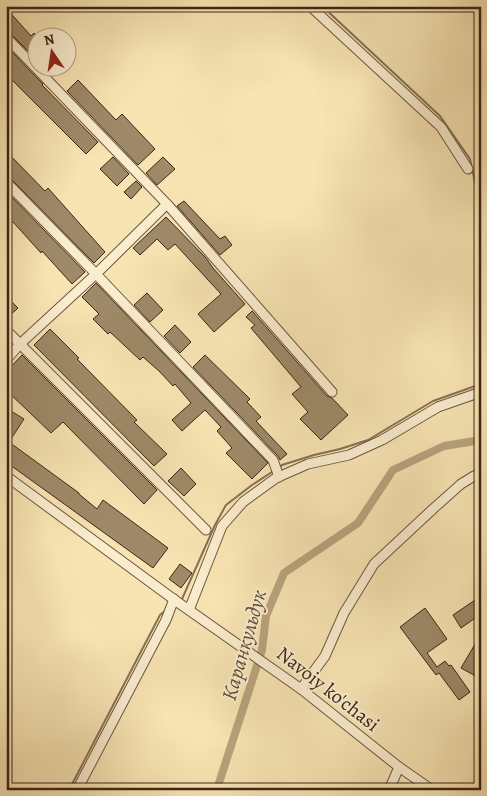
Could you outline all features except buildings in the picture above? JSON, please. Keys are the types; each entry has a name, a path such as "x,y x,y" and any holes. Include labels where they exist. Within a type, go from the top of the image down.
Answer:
{"street":[{"path":"310,6 441,127 468,169"},
{"path":"6,36 167,204 332,392"},
{"path":"6,182 273,460 279,477"},
{"path":"6,360 20,344 96,274 167,204"},
{"path":"6,330 206,530"},
{"path":"190,610 222,526 243,502 279,477 308,464 349,455 382,440 438,408 481,392"},
{"path":"301,689 325,656 344,613 374,564 461,484 481,474"},
{"name":"Navoiy ko'chasi","path":"6,476 175,600 301,689 399,767 432,790"},
{"path":"77,790 175,600"},
{"path":"389,790 399,767"}],"waterway":[{"path":"322,6 440,116 470,159 481,210"},
{"path":"279,468 282,465 368,440 433,401 481,384"},
{"name":"Каранкульдук","path":"219,790 219,783 262,650 266,616 284,573 358,523 393,470 444,446 481,440"},
{"path":"180,600 226,505 275,470"},
{"path":"69,790 160,615 166,610"}]}
